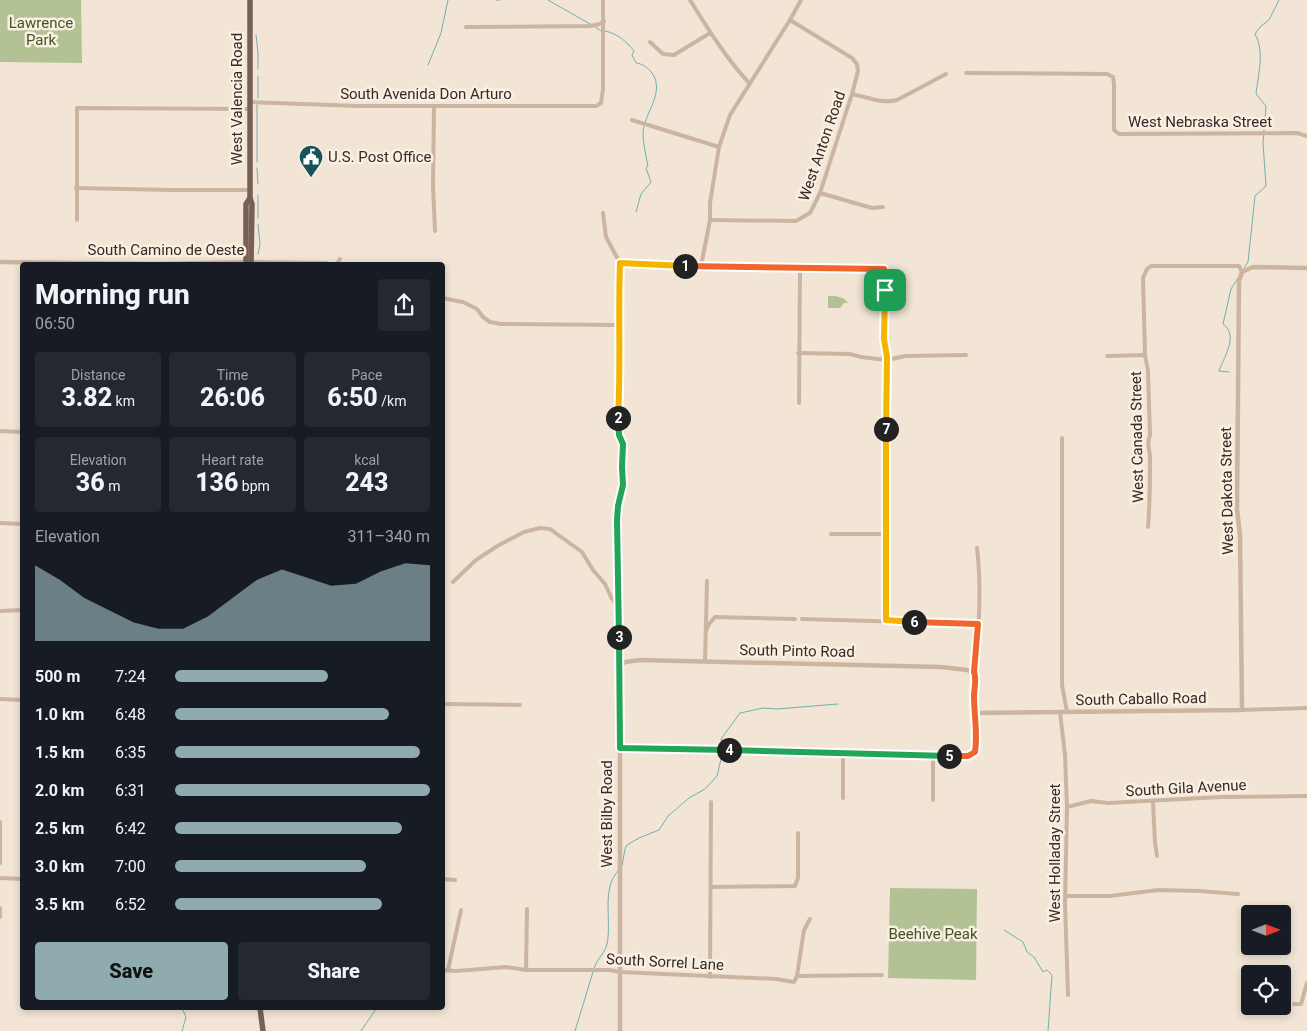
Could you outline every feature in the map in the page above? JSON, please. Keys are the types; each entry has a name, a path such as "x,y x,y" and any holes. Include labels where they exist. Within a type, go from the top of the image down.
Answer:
{"main road":[{"name":"West Valencia Road","path":"249,262 246,204 250,198 250,0"},
{"path":"260,1010 263,1031"}],"street":[{"path":"466,28 590,26 600,24 604,20 603,0"},
{"path":"690,0 734,68 749,84"},
{"path":"701,266 710,220 710,203 719,147 730,115 801,0"},
{"name":"South Avenida Don Arturo","path":"76,188 77,108 250,106 592,107 601,103 603,89 604,20"},
{"name":"West Anton Road","path":"710,220 796,221 810,212 820,194 852,94 858,71 857,64 852,58 790,20"},
{"path":"650,42 663,54 674,55 710,33"},
{"name":"West Nebraska Street","path":"966,73 1107,74 1113,77 1114,130 1119,134 1297,133 1307,136"},
{"path":"852,94 891,102 946,74"},
{"path":"434,106 433,186 435,231"},
{"path":"632,120 719,147"},
{"path":"77,220 76,188 250,190"},
{"path":"820,194 872,208 883,207"},
{"name":"West Bilby Road","path":"603,213 606,237 620,263 618,427 623,444 623,485 617,520 620,666 620,1031"},
{"path":"337,262 340,259"},
{"name":"South Camino de Oeste","path":"0,262 20,262"},
{"path":"620,263 884,269 886,620"},
{"path":"1145,355 1143,278 1147,269 1151,266 1239,266 1242,272 1246,268 1253,267 1307,268"},
{"path":"799,403 800,268"},
{"name":"West Dakota Street","path":"1242,272 1239,281 1237,509 1240,535 1242,710"},
{"path":"445,299 463,302 478,309 483,317 490,322 501,324 619,325"},
{"path":"798,353 850,354 886,360 905,356 966,355"},
{"name":"West Canada Street","path":"1107,356 1145,355 1148,371 1150,434 1147,443 1150,455 1148,527"},
{"path":"0,431 20,432"},
{"path":"1062,438 1062,684 1067,712"},
{"path":"0,523 20,524"},
{"path":"453,582 476,560 499,545 524,532 540,528 550,529 582,552 619,607"},
{"path":"831,534 886,534"},
{"path":"620,748 971,756 976,749 974,672 980,568 978,548"},
{"path":"705,661 707,581"},
{"path":"0,610 20,610"},
{"path":"706,631 714,618 795,619"},
{"path":"802,619 978,624"},
{"name":"South Pinto Road","path":"620,666 625,662 633,660 705,661 941,667 974,672"},
{"path":"0,699 20,700"},
{"path":"445,704 520,704"},
{"path":"450,704 450,712"},
{"name":"South Caballo Road","path":"976,713 1307,708"},
{"name":"West Holladay Street","path":"1060,712 1066,755 1065,896 1068,995"},
{"path":"843,754 843,798"},
{"path":"933,755 934,800"},
{"name":"South Gila Avenue","path":"1067,806 1091,801 1108,803 1221,797 1307,796"},
{"path":"1153,801 1157,856"},
{"path":"710,976 711,802"},
{"path":"0,822 0,863"},
{"path":"712,887 795,886 798,878 798,833"},
{"path":"0,878 20,879"},
{"path":"445,879 455,880"},
{"path":"1065,896 1110,896 1158,890 1238,894"},
{"path":"0,908 0,917"},
{"path":"526,970 527,909"},
{"path":"448,970 461,910"},
{"path":"797,976 804,930 810,919"},
{"name":"South Sorrel Lane","path":"448,970 506,967 526,970 609,970 776,979 794,982 797,976 882,975"},
{"path":"1294,1004 1301,1004 1307,983"}],"green space":[{"name":"Lawrence Park","path":"0,0 81,0 82,63 0,62"},
{"path":"828,296 842,298 848,303 844,303 840,308 828,308"},
{"name":"Beehive Peak","path":"890,888 977,889 976,980 888,978"}],"waterway":[{"path":"428,65 441,33 448,0"},
{"path":"548,0 590,24"},
{"path":"1244,268 1248,262 1255,196 1266,186 1263,143 1266,106 1256,94 1260,48 1255,34 1269,20 1279,0"},
{"path":"594,26 601,31"},
{"path":"605,31 618,36 628,44 634,51 632,55 636,63 648,69 656,81 655,96 646,119 643,134 648,166 646,168 651,182 641,194 636,212"},
{"path":"256,35 258,69"},
{"path":"258,76 258,98"},
{"path":"257,105 257,162"},
{"path":"257,168 258,184"},
{"path":"258,195 258,218"},
{"path":"258,224 260,244 258,254"},
{"path":"1229,372 1219,371 1227,353 1230,340 1228,329 1223,324 1231,289 1238,278"},
{"path":"723,747 721,739 740,713 763,708 777,709 838,704"},
{"path":"622,866 627,845 659,830 668,816 689,798 705,789 717,776 723,751"},
{"path":"594,968 607,944 608,896 613,878 618,871"},
{"path":"1004,930 1023,942 1027,952 1034,957 1043,972 1047,970 1052,975 1048,1031"},
{"path":"575,1031 593,972"},
{"path":"182,1031 186,1017 183,1010"},
{"path":"361,1031 375,1010"}],"place":[{"name":"U.S. Post Office","path":"311,178"}],"route":[{"path":"620,263 884,269 885,290 884,345 887,357 886,620 978,624 978,643 974,672 975,752 973,755 968,756 620,748 619,607 616,551 618,506 623,485 623,444 618,427 620,263"}]}
